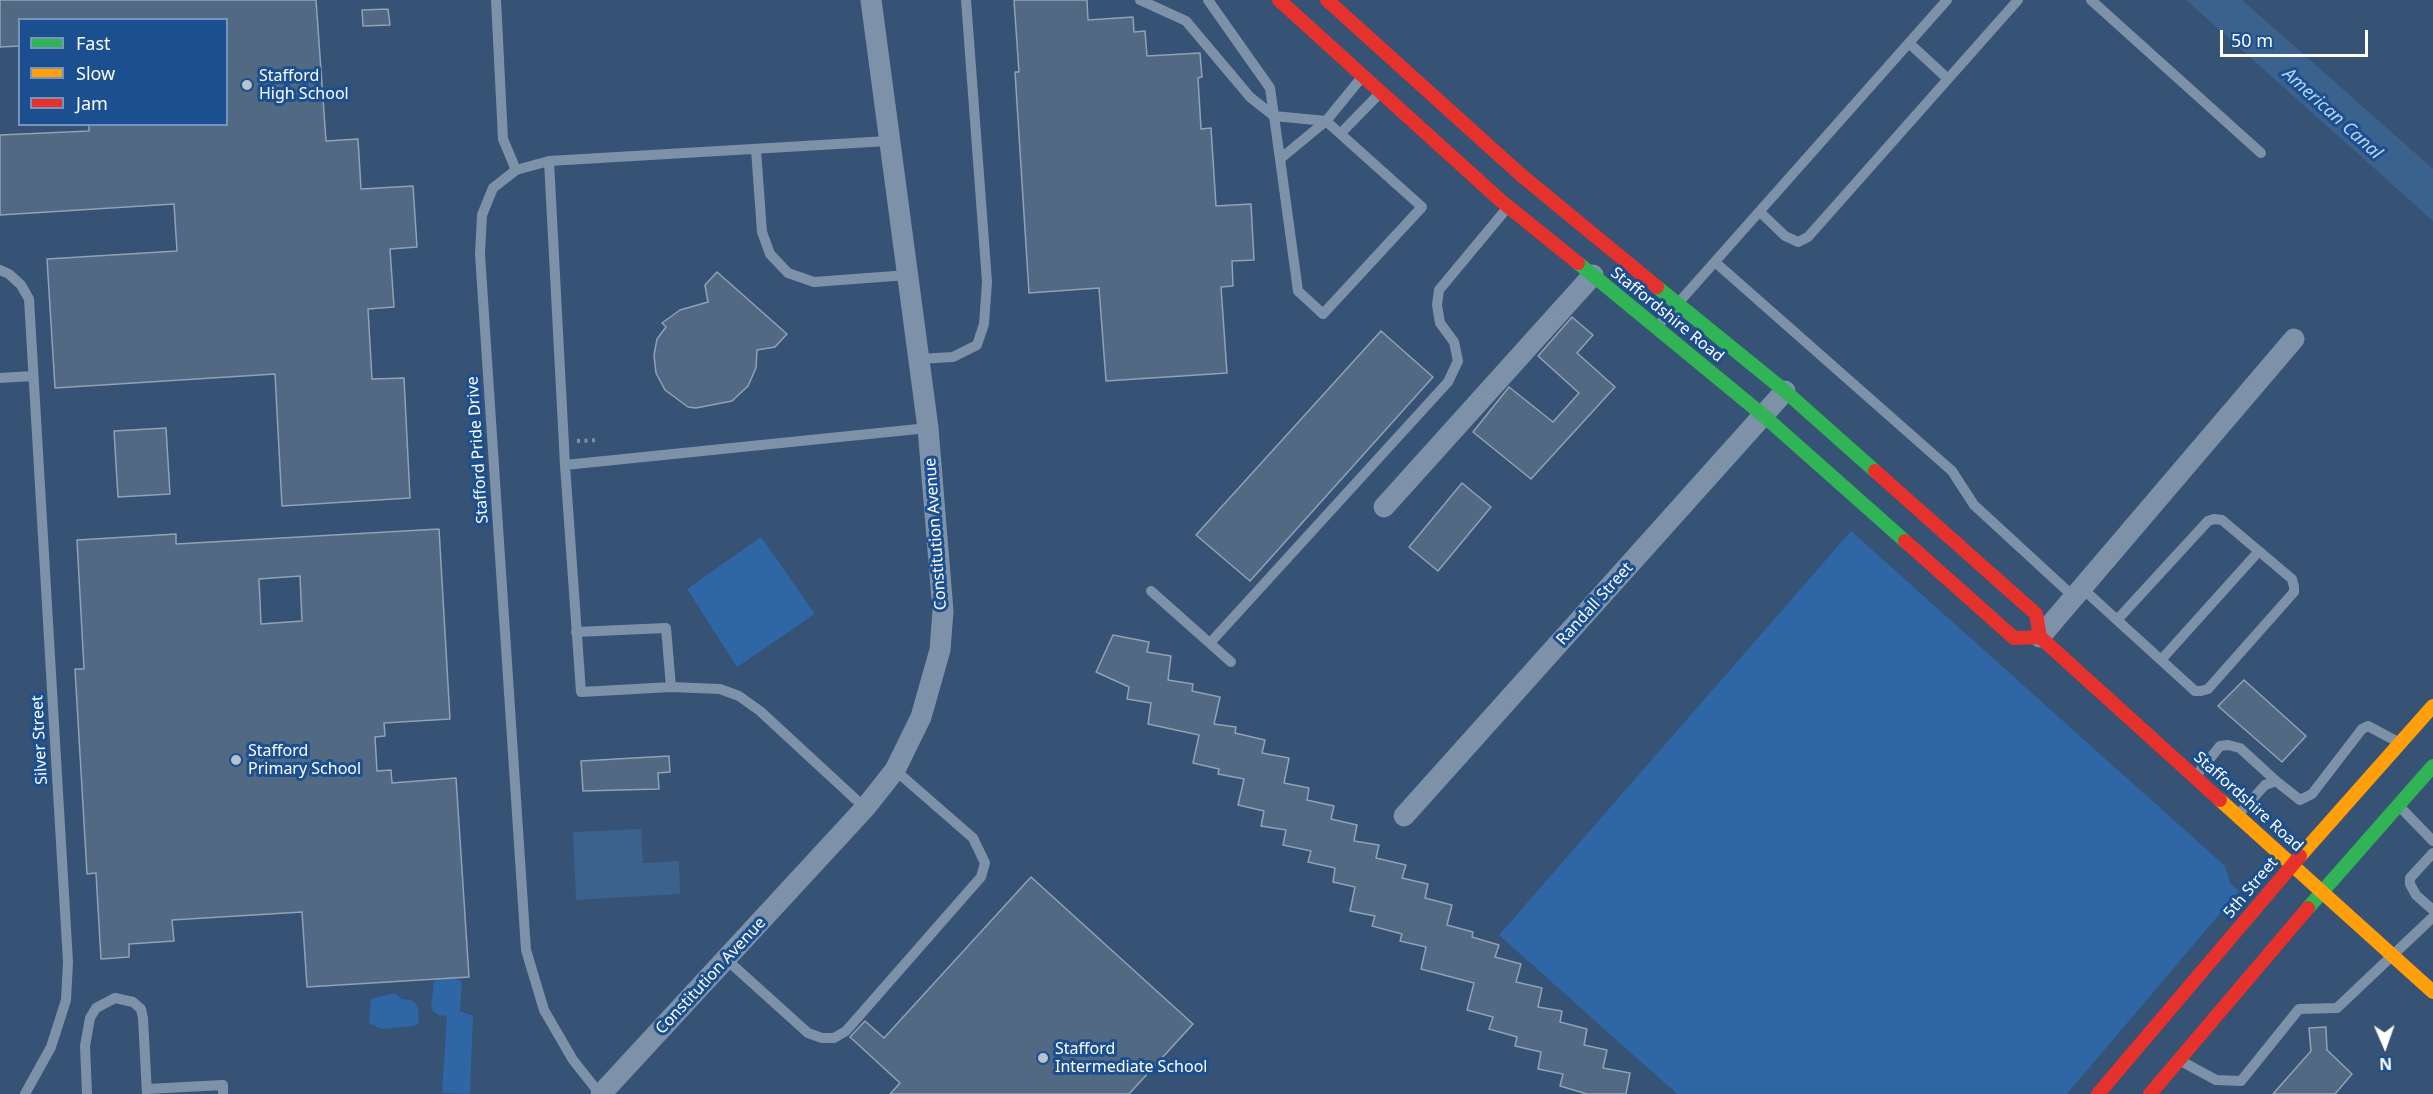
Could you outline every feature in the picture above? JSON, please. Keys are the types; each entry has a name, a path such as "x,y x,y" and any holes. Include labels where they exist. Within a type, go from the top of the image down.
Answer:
{"main road":[{"name":"Staffordshire Road","path":"1279,0 1508,207 1764,416 2014,639 2040,637"},
{"name":"Staffordshire Road","path":"1327,0 1521,175 1785,392 2036,614 2040,637 2433,992"},
{"name":"5th Street","path":"2098,1094 2152,1037 2292,865 2433,706"},
{"path":"2151,1094 2175,1056 2398,805 2427,758 2400,743"}],"street":[{"name":"Constitution Avenue","path":"601,1094 865,808 895,770 921,717 940,650 944,611 928,428 888,141 872,0"},
{"path":"1384,507 1593,275"},
{"path":"2040,637 2294,339"},
{"name":"Randall Street","path":"1404,816 1785,392"}],"lane":[{"path":"496,0 503,139 516,170"},
{"path":"919,359 953,357 977,345 984,324 987,282 966,0"},
{"path":"1140,0 1186,21 1250,97 1274,116 1326,122 1422,207 1323,314 1298,291 1280,159 1274,116 1270,88 1208,0"},
{"path":"1656,328 1947,0"},
{"path":"1760,212 1785,236 1798,242 1808,237 2018,0"},
{"path":"2091,0 2261,153"},
{"path":"1909,43 1948,79"},
{"path":"1280,159 1326,122 1363,76"},
{"path":"1341,133 1381,92"},
{"name":"Stafford Pride Drive","path":"601,1094 573,1060 544,1010 526,950 480,254 482,215 493,188 516,170 549,161 888,141"},
{"path":"756,150 762,232 770,254 788,273 814,282 908,275"},
{"path":"549,161 565,465 581,692 671,687 720,689 739,696 760,711 865,808"},
{"path":"1210,643 1448,382 1458,361 1454,342 1440,323 1437,305 1439,290 1508,207"},
{"path":"1716,262 1952,471 1974,505 2078,593 2118,620 2195,691 2208,689 2294,592 2292,579 2222,520 2208,521 2118,620"},
{"name":"Silver Street","path":"0,270 9,274 21,285 29,299 68,962 63,1010 51,1047 25,1094"},
{"path":"0,378 33,376"},
{"path":"565,465 928,428"},
{"path":"2161,660 2259,551"},
{"path":"1151,591 1231,662"},
{"path":"576,632 666,628 671,687"},
{"path":"2195,777 2220,746 2228,745 2240,748 2294,796 2304,800 2322,783 2362,729 2373,727 2400,743"},
{"path":"727,960 808,1033 822,1038 834,1038 846,1031 981,878 985,863 973,838 895,770"},
{"path":"2237,815 2265,785 2276,781"},
{"path":"2398,805 2433,841"},
{"path":"2433,853 2410,878 2410,884 2416,895 2433,910"},
{"path":"2175,1056 2216,1080 2241,1081 2299,1009 2337,1008 2433,917"},
{"path":"87,1094 85,1046 90,1018 96,1008 115,998 133,1002 141,1009 147,1091 222,1085 223,1094"}],"shaded area":[{"path":"1851,531 2225,866 2230,883 2239,891 2067,1094 1677,1094 1499,935"},
{"path":"761,537 815,614 737,667 687,589"},
{"path":"440,978 458,979 462,982 460,1011 473,1016 470,1094 442,1093 447,1016 438,1015 431,1009 434,981"},
{"path":"395,993 401,999 411,1000 418,1006 419,1022 414,1026 382,1029 369,1023 371,999"}],"water":[{"name":"American Canal","path":"2186,0 2242,0 2433,169 2433,221"},
{"path":"641,829 643,863 679,861 680,894 576,900 573,832"}],"building":[{"path":"0,0 316,0 326,141 358,139 361,189 413,186 417,247 390,249 394,307 368,309 372,379 404,378 410,498 282,506 275,374 55,388 47,259 177,251 174,204 0,215 0,135 89,131 89,126 228,126 228,18 18,18 18,46 0,47"},
{"path":"1014,0 1087,0 1088,20 1133,17 1134,32 1145,31 1147,56 1200,53 1202,77 1198,78 1201,129 1211,128 1216,206 1251,204 1254,260 1232,261 1233,286 1221,287 1227,373 1106,381 1099,288 1029,293 1015,72 1019,72"},
{"path":"388,9 390,25 363,26 362,10"},
{"path":"717,272 787,334 775,347 757,350 756,368 748,386 732,401 696,408 688,407 665,390 656,373 654,355 657,339 666,327 662,323 680,310 708,302 705,285"},
{"path":"1572,317 1593,335 1577,353 1615,387 1531,479 1473,432 1509,387 1553,422 1579,393 1538,356"},
{"path":"1381,331 1433,377 1250,581 1196,535"},
{"path":"166,428 170,494 118,497 114,431"},
{"path":"1462,483 1491,507 1438,571 1409,547"},
{"path":"439,529 450,719 384,723 385,736 375,737 377,771 391,770 392,783 456,778 469,977 307,987 302,912 172,920 174,941 129,944 129,957 101,959 96,873 87,874 75,669 84,669 77,540 176,534 176,544","holes":["300,576 302,621 261,624 259,579"]},
{"path":"1113,635 1149,642 1147,652 1171,656 1168,680 1193,684 1192,691 1220,697 1214,724 1236,727 1235,733 1265,740 1262,753 1289,758 1284,783 1309,788 1307,800 1334,806 1331,819 1357,825 1354,841 1379,845 1376,858 1406,865 1402,878 1428,884 1425,898 1452,905 1447,925 1473,932 1472,937 1499,945 1495,957 1521,964 1516,982 1542,988 1538,1007 1562,1011 1560,1022 1587,1029 1584,1045 1607,1050 1603,1068 1630,1073 1626,1094 1587,1094 1560,1086 1563,1074 1538,1069 1541,1052 1515,1046 1517,1037 1489,1029 1493,1017 1467,1010 1474,983 1421,969 1426,947 1400,941 1402,934 1372,926 1375,916 1350,911 1355,887 1333,882 1335,868 1308,862 1311,851 1283,845 1286,830 1261,826 1264,811 1238,805 1244,779 1218,774 1219,769 1193,763 1199,735 1148,724 1151,703 1127,699 1129,687 1096,672"},
{"path":"2244,680 2306,736 2282,762 2218,706"},
{"path":"669,756 670,772 658,773 659,789 583,791 581,761"},
{"path":"1031,877 1193,1024 1129,1094 890,1094 900,1083 850,1037 865,1021 884,1038"},
{"path":"2326,1027 2327,1050 2352,1074 2335,1094 2273,1094 2311,1051 2309,1028"}],"traffic: fast":[{"path":"1578,263 1764,416 1905,541"},
{"path":"1657,287 1785,391 1875,471"},
{"path":"2308,908 2433,766"}],"traffic: slow":[{"path":"2300,856 2433,706"},
{"path":"2220,800 2433,992"}],"traffic: jam":[{"path":"1279,0 1500,200 1578,263"},
{"path":"1327,0 1521,175 1657,287"},
{"path":"1875,471 2036,614 2040,637 2220,800"},
{"path":"1905,541 2014,638 2040,637"},
{"path":"2098,1094 2300,856"},
{"path":"2150,1094 2308,908"}],"place":[{"name":"Stafford High School","path":"247,85"},
{"name":"Stafford Primary School","path":"236,760"},
{"name":"Stafford Intermediate School","path":"1043,1058"}]}
